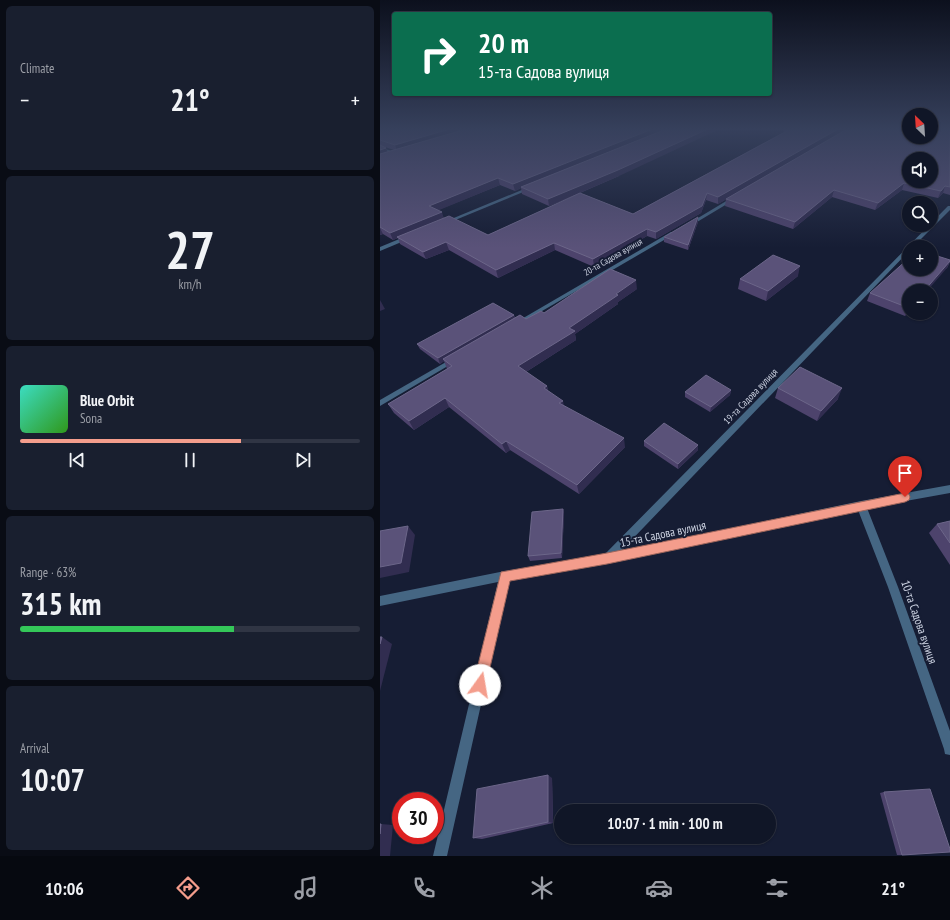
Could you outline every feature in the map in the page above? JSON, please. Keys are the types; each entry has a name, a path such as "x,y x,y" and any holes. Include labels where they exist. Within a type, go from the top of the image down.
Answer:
{"street":[{"path":"438,225 534,187"},
{"path":"684,227 739,195"},
{"name":"19-та Садова вулиця","path":"918,240 950,206"},
{"name":"20-та Садова вулиця","path":"508,329 677,231"},
{"path":"380,249 416,234"},
{"name":"19-та Садова вулиця","path":"607,559 902,256"},
{"path":"380,403 461,356"},
{"name":"15-та Садова вулиця","path":"380,601 505,576 607,559 861,505 950,489"},
{"name":"10-та Садова вулиця","path":"861,505 893,586 950,749"},
{"path":"440,856 505,576"}],"building":[{"path":"380,168 554,168 513,184 498,178 429,206 442,212 390,233 380,227"},
{"path":"569,168 622,168 548,199 521,187"},
{"path":"718,168 769,168 718,197 707,193 702,206 656,232 647,229 593,259 554,243 496,270 446,242 423,252 397,237 449,216 488,235 580,193 633,214"},
{"path":"780,168 902,168 902,185 878,203 834,190 795,222 726,199"},
{"path":"938,168 950,168 950,187 945,186 941,191 927,188 938,188"},
{"path":"698,217 688,245 664,237"},
{"path":"773,255 800,266 768,291 740,279"},
{"path":"938,256 950,261 938,275"},
{"path":"902,264 902,276 937,276 930,284 902,284 902,305 870,293"},
{"path":"610,269 636,280 616,294 618,295 569,328 575,331 518,366 547,386 544,388 563,401 559,403 624,438 577,485 506,441 502,444 445,398 409,421 388,404 452,366 443,359 520,315 526,319 541,311 544,313"},
{"path":"493,303 514,315 438,358 417,344"},
{"path":"800,367 842,388 821,411 778,388"},
{"path":"706,375 731,390 711,407 685,392"},
{"path":"664,423 698,445 678,464 644,441"},
{"path":"563,509 561,553 528,556 532,512"},
{"path":"950,521 950,543 937,524"},
{"path":"408,526 401,563 380,567 380,531"},
{"path":"548,775 548,822 473,838 477,789"},
{"path":"930,789 950,852 902,855 884,792"}],"route":[{"path":"480,685 505,576 607,559 905,497"}]}
